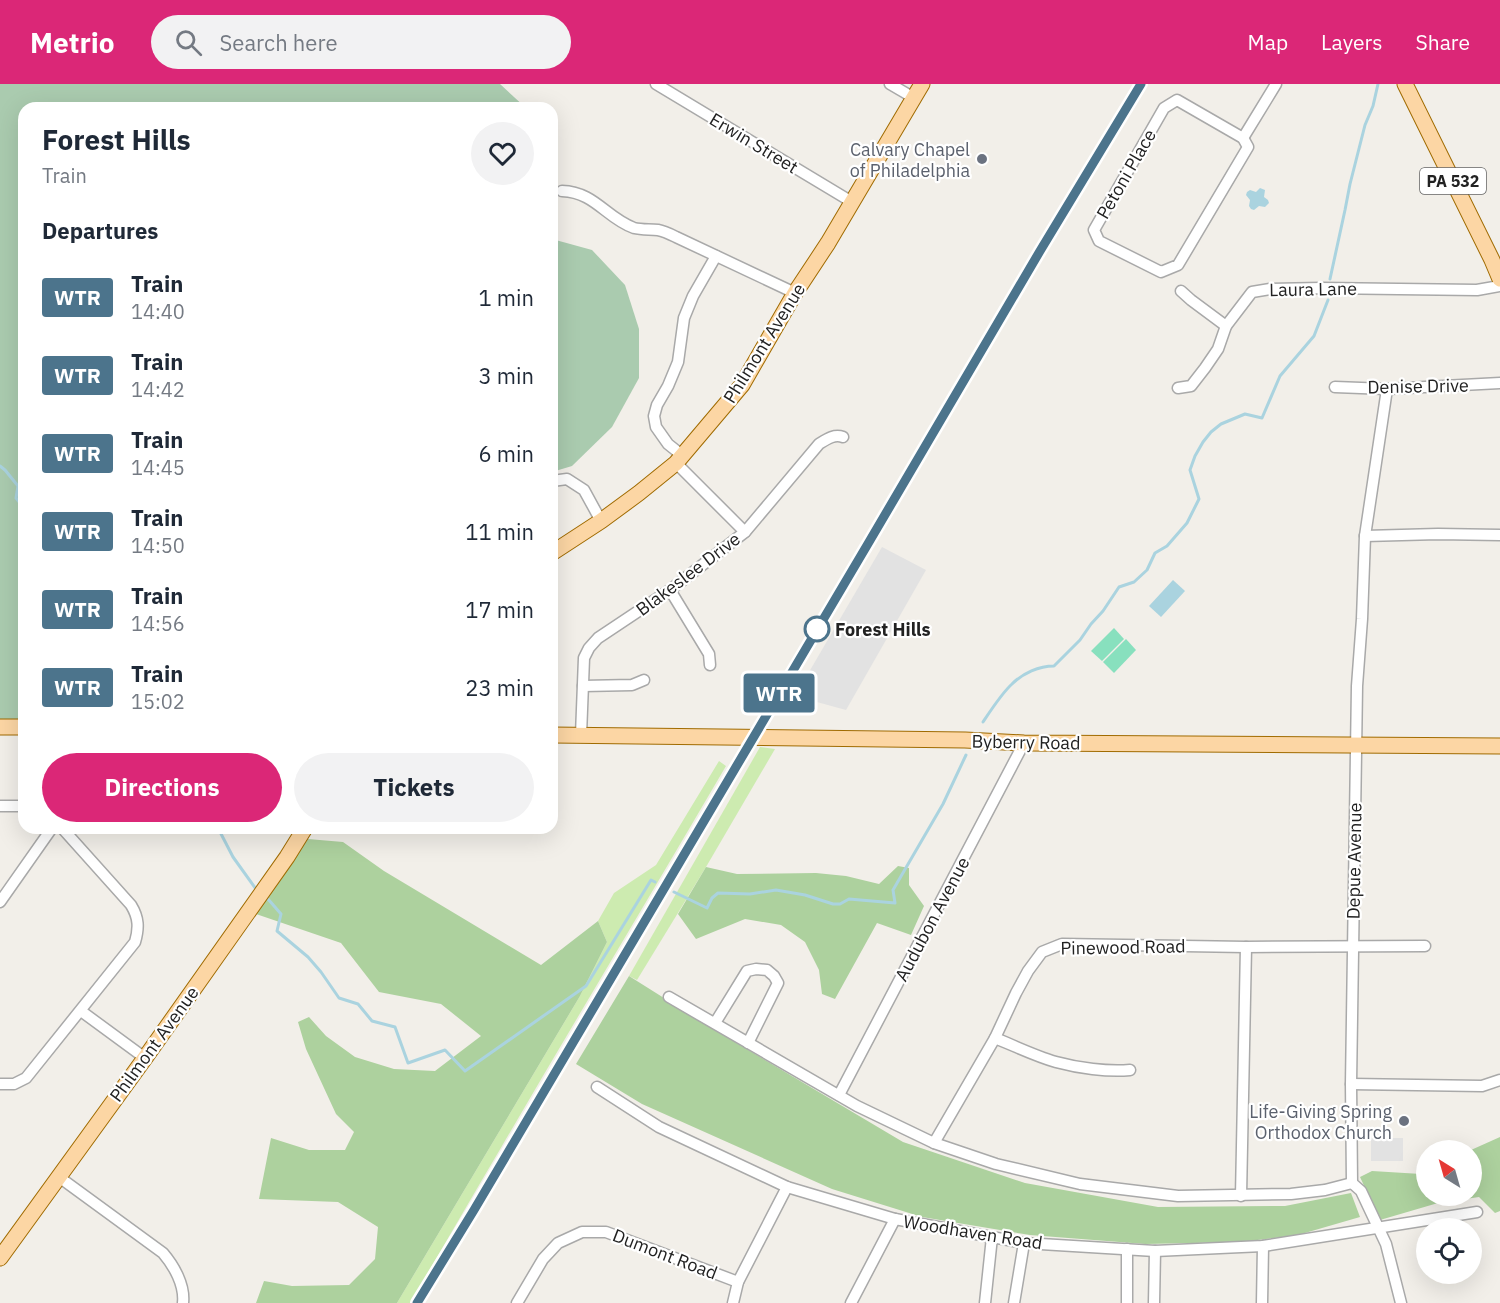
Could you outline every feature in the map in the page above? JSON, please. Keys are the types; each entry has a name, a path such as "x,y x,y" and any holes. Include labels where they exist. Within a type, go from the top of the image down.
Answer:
{"main road":[{"name":"Philmont Avenue","path":"558,549 601,521 680,460 742,385 922,84"},
{"name":"PA 532","path":"1405,84 1496,259 1500,279"},
{"path":"0,727 18,727"},
{"name":"Byberry Road","path":"558,735 965,740 1024,743 1500,746"},
{"name":"Philmont Avenue","path":"0,1258 145,1058 287,858 301,834"}],"street":[{"name":"Erwin Street","path":"656,84 852,202"},
{"path":"890,84 914,98"},
{"name":"Petoni Place","path":"1243,138 1276,84"},
{"name":"Petoni Place","path":"1177,100 1243,138 1248,147 1178,265 1161,272 1099,241 1094,230 1164,108 1170,103 1177,100"},
{"path":"562,191 583,194 624,223 635,228 658,230 676,237 795,293"},
{"path":"716,256 693,296 684,318 678,362 654,416 656,427 680,460 745,532"},
{"name":"Laura Lane","path":"1178,388 1191,386 1205,368 1218,349 1226,326 1252,292 1270,289 1477,290 1500,286"},
{"path":"1180,291 1226,326"},
{"name":"Denise Drive","path":"1335,387 1387,389 1500,383"},
{"name":"Depue Avenue","path":"1352,1183 1351,1084 1357,686 1365,536 1387,389"},
{"name":"Blakeslee Drive","path":"581,735 584,658 589,648 598,638 670,590 745,532 819,444 829,437 838,435 843,437"},
{"path":"558,480 567,479 584,490 601,521"},
{"path":"1365,536 1500,535"},
{"path":"670,590 709,654 710,665"},
{"path":"583,686 632,685 644,680"},
{"name":"Audubon Avenue","path":"839,1095 1024,743"},
{"path":"0,807 18,806"},
{"path":"0,902 48,834"},
{"path":"0,1084 14,1084 26,1078 135,942 139,927 136,912 67,834"},
{"name":"Pinewood Road","path":"934,1143 995,1038 1028,971 1042,952 1062,944 1246,947 1425,946"},
{"path":"1241,1196 1246,947"},
{"path":"715,1023 747,970 767,970 778,984 748,1043"},
{"path":"669,998 857,1106 934,1143 996,1164 1080,1184 1178,1196 1291,1194 1325,1190 1352,1183 1360,1191 1386,1244 1401,1303"},
{"path":"81,1011 145,1058"},
{"path":"995,1038 1056,1062 1118,1071 1130,1070"},
{"path":"1351,1084 1482,1086 1500,1080"},
{"name":"Woodhaven Road","path":"597,1087 659,1127 787,1187 895,1219 1024,1243 1155,1251 1263,1246 1377,1227"},
{"path":"59,1177 163,1253 171,1262 182,1287 183,1303"},
{"path":"733,1303 738,1282 787,1187"},
{"path":"1377,1227 1477,1212"},
{"path":"851,1303 895,1219"},
{"name":"Dumont Road","path":"517,1303 543,1259 558,1243 582,1232 606,1232 738,1282"},
{"path":"985,1303 992,1237"},
{"path":"1014,1303 1024,1243"},
{"path":"1262,1303 1263,1246"},
{"path":"1126,1303 1127,1249"},
{"path":"1154,1303 1155,1251"}],"green space":[{"path":"0,84 500,84 520,102 18,102 18,729 0,729"},
{"path":"558,241 592,250 625,285 639,329 639,378 612,427 572,466 558,470"},
{"path":"1114,628 1124,639 1102,661 1091,651"},
{"path":"1126,639 1136,650 1114,673 1103,662"},
{"path":"760,747 775,749 637,980 629,976"},
{"path":"719,761 726,766 410,1303 397,1303 580,996 607,942 598,921 614,893 656,865"},
{"path":"308,839 343,842 384,871 541,965 598,921 607,942 580,996 397,1303 256,1303 264,1281 292,1286 349,1285 375,1259 378,1227 338,1202 259,1199 271,1138 309,1150 345,1150 354,1132 336,1114 306,1049 298,1022 309,1017 326,1036 355,1057 394,1069 435,1071 481,1036 441,1004 379,992 341,943 256,914"},
{"path":"898,866 909,868 909,885 924,906 911,935 877,923 835,999 822,994 819,970 805,942 781,925 745,919 696,939 678,914 706,867 737,874 816,873 846,876 879,884"},
{"path":"629,976 903,1142 1025,1183 1158,1207 1285,1206 1351,1193 1360,1217 1298,1235 1241,1242 1145,1244 1030,1235 922,1217 832,1189 642,1104 576,1064"},
{"path":"1500,1137 1500,1211 1495,1213 1482,1200 1482,1145"},
{"path":"1372,1171 1416,1174 1416,1206 1428,1206 1380,1220 1360,1177"}],"shaded area":[{"path":"882,547 926,570 846,710 795,696"},
{"path":"1371,1138 1403,1138 1403,1161 1371,1161"}],"water":[{"path":"1260,188 1265,190 1264,197 1269,203 1265,207 1259,206 1254,210 1251,209 1247,192 1250,190 1256,192"},
{"path":"1173,580 1185,591 1161,617 1149,606"}],"waterway":[{"path":"1330,279 1350,184 1378,84"},
{"path":"983,722 1016,680 1026,673 1054,666 1080,640 1119,587 1134,582 1147,570 1155,553 1167,546 1187,523 1199,499 1190,470 1203,442 1221,424 1245,414 1262,418 1280,376 1314,336 1328,300"},
{"path":"0,466 18,486"},
{"path":"18,486 16,498 18,500"},
{"path":"674,892 707,908 712,898 718,893 750,894 776,890 805,895 833,904 840,904 849,899 895,903 893,890 943,804 966,755"},
{"path":"221,834 233,857 256,889"},
{"path":"268,899 281,914 277,931 308,957 339,998 358,1004 372,1021 395,1027 408,1063 445,1050 465,1071 586,986 651,880 655,882"}],"railway":[{"path":"417,1303 474,1211 1141,84"}],"train":[{"name":"WTR","path":"417,1303 1141,84"}],"place":[{"name":"Calvary Chapel of Philadelphia","path":"982,159"},
{"name":"Forest Hills","path":"817,629"},
{"name":"Life-Giving Spring Orthodox Church","path":"1404,1121"}]}
